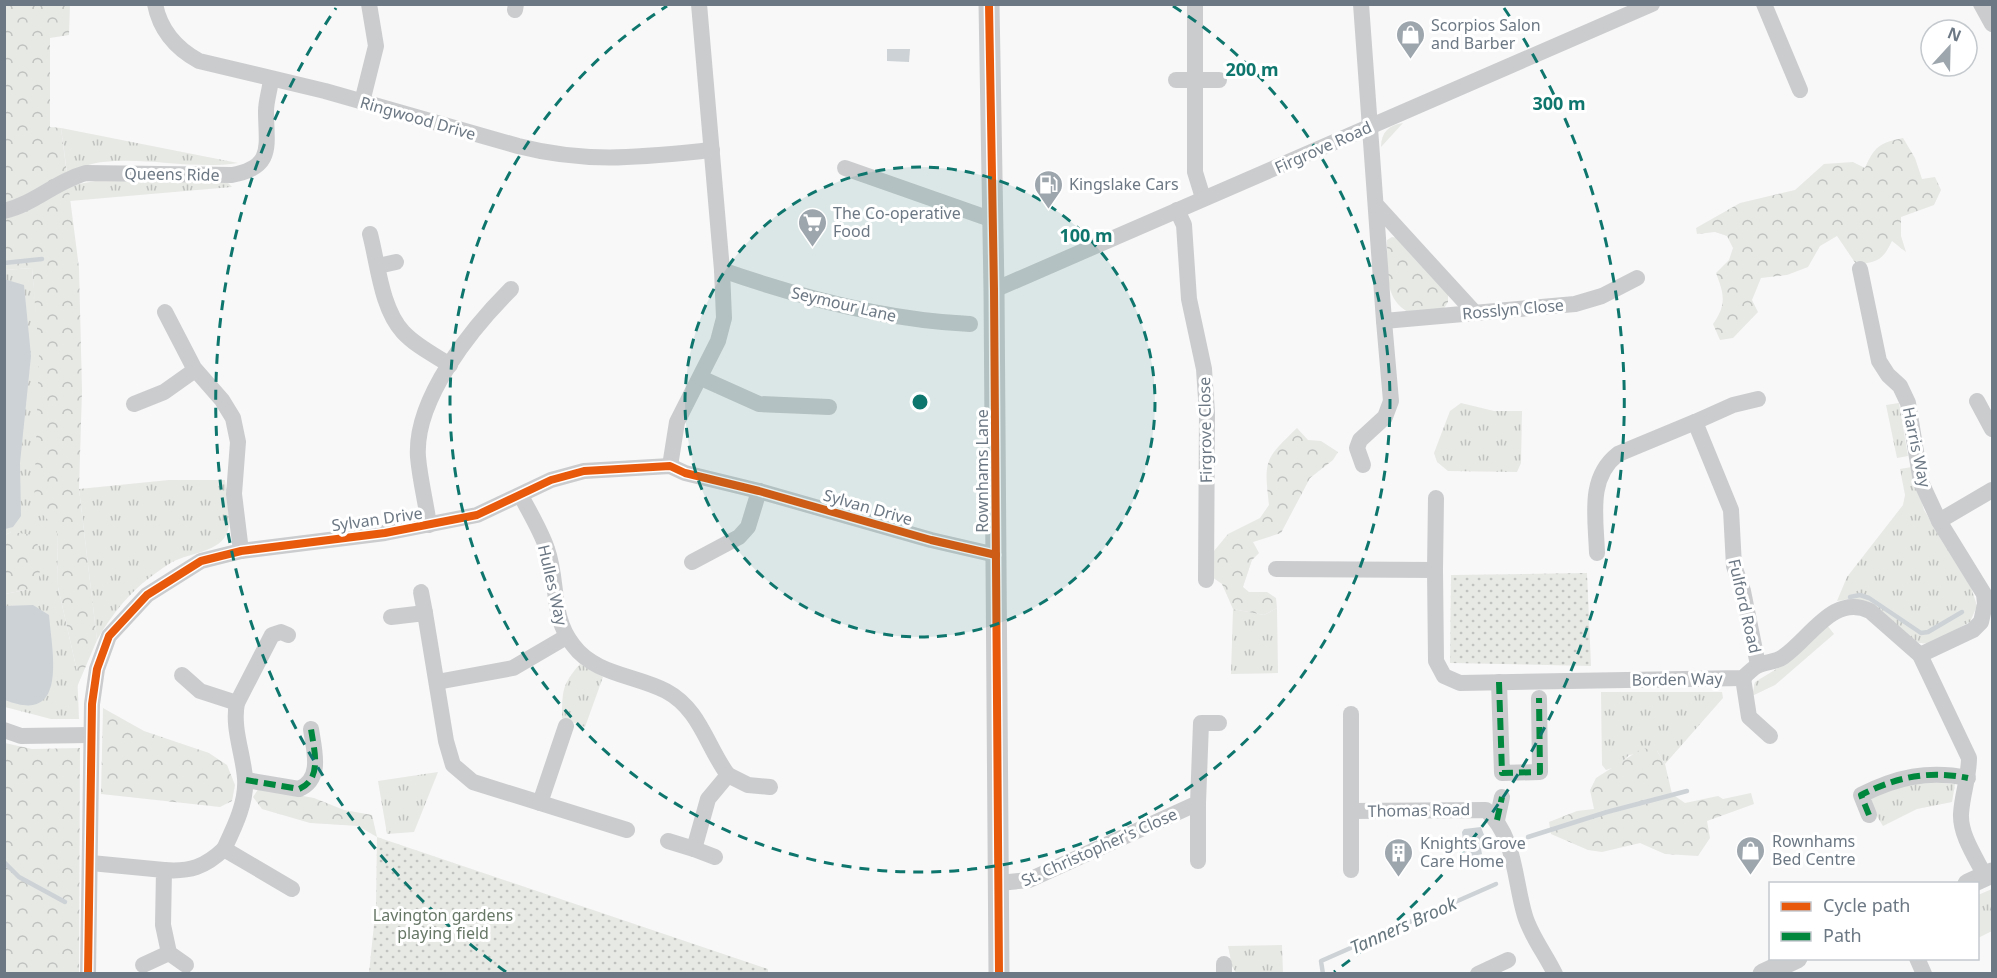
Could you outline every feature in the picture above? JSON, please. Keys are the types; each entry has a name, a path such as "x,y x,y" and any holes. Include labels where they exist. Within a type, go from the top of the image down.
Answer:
{"street":[{"name":"Ringwood Drive","path":"155,4 162,26 187,54 216,67 362,102 518,147 575,157 616,159 712,150"},
{"path":"362,102 376,46 369,4"},
{"path":"670,466 677,422 718,341 724,318 722,270 699,4"},
{"name":"Rownhams Lane","path":"989,4 994,290 999,974"},
{"path":"1195,4 1195,172 1203,198"},
{"path":"1362,4 1390,399 1385,417 1360,440 1357,447 1363,465"},
{"name":"Firgrove Road","path":"994,290 1372,125 1629,9 1652,4"},
{"path":"1764,4 1800,90"},
{"path":"1982,4 1992,24"},
{"name":"Queens Ride","path":"4,211 25,204 74,176 86,173 231,175 253,168 264,154 269,140 266,111 272,79"},
{"path":"1176,80 1219,80"},
{"path":"845,168 993,220"},
{"path":"1378,207 1474,312"},
{"name":"Firgrove Close","path":"1177,210 1184,225 1189,299 1204,369 1207,413 1206,580"},
{"path":"370,234 392,315 403,332 425,350 450,364"},
{"path":"378,266 396,262"},
{"name":"Harris Way","path":"1860,269 1880,361 1888,375 1900,386 1908,403 1921,482 1939,521 1983,594 1984,613 1973,630 1920,655"},
{"name":"Seymour Lane","path":"722,270 825,302 908,318 970,324"},
{"name":"Rosslyn Close","path":"1384,321 1575,304 1602,296 1637,278"},
{"path":"429,525 418,457 423,419 450,364 470,332 511,289"},
{"path":"165,312 195,369 222,400 233,418 238,442 234,494 241,551"},
{"path":"134,404 164,392 195,369"},
{"path":"701,378 759,404 829,407"},
{"path":"1597,553 1596,491 1600,473 1604,467 1618,454 1733,405 1758,399"},
{"path":"1977,401 1992,429"},
{"name":"Fulford Road","path":"1695,422 1731,510 1734,566 1743,591 1758,665"},
{"name":"Sylvan Drive","path":"88,974 91,735 92,704 97,669 109,636 147,595 201,561 241,551 429,525 477,515 551,480 584,471 670,466 685,473 759,490 996,555"},
{"path":"692,562 740,537 748,528 759,490"},
{"path":"1939,521 1992,490"},
{"name":"Hulles Way","path":"521,496 547,549 556,610 566,637 574,648 597,666 667,692 685,705 698,722 728,775"},
{"name":"Borden Way","path":"1436,498 1436,661 1444,676 1460,683 1743,678 1758,665 1779,660 1796,648 1833,611 1847,606 1870,611 1920,655 1969,758 1968,778 1960,816 1964,833 1982,877"},
{"path":"1276,569 1435,570"},
{"path":"422,592 446,741 453,765 473,782 627,830"},
{"path":"391,617 425,613"},
{"path":"91,863 164,870 197,869 210,862 224,849 238,816 246,780 235,714 237,703 272,634 281,632 288,635"},
{"path":"437,682 513,668 566,637"},
{"path":"182,675 200,691 237,703"},
{"path":"1743,678 1749,717 1770,736"},
{"path":"1499,682 1502,772 1540,772 1539,698"},
{"name":"Thomas Road","path":"1351,714 1351,870"},
{"name":"St. Christopher's Close","path":"1198,861 1201,723 1220,723"},
{"path":"540,803 566,726"},
{"path":"246,780 299,789 307,785 312,780 315,768 311,729"},
{"path":"4,730 21,736 91,735"},
{"path":"1869,815 1861,795 1889,781 1911,775 1933,774 1968,778"},
{"path":"694,849 708,800 728,775 748,785 770,787"},
{"path":"1502,797 1497,820 1514,865 1525,918 1555,974"},
{"name":"St. Christopher's Close","path":"999,883 1029,880 1198,803"},
{"name":"Thomas Road","path":"1351,811 1486,810 1497,820"},
{"path":"668,841 715,857"},
{"path":"224,849 292,889"},
{"path":"164,870 163,925 169,953 186,965"},
{"path":"143,965 169,953"},
{"path":"1478,974 1508,960"},
{"path":"1763,974 1793,960"},
{"path":"1918,960 1924,974"}],"green space":[{"path":"5,5 70,5 69,35 50,38 50,127 61,128 79,268 82,390 79,489 97,640 77,687 77,671 58,587 57,529 34,506 39,353 32,268 5,270"},
{"path":"1403,123 1381,147 1384,133 1394,125"},
{"path":"61,128 238,163 204,165 120,161 94,164 67,173"},
{"path":"1903,138 1915,158 1922,179 1935,177 1941,190 1934,205 1901,217 1901,236 1906,252 1892,241 1886,252 1878,259 1869,263 1856,264 1837,236 1820,246 1808,267 1787,275 1761,278 1752,300 1758,312 1733,338 1720,340 1713,324 1723,299 1716,273 1729,260 1733,248 1727,236 1715,232 1697,234 1696,228 1740,203 1795,190 1824,164 1853,162 1865,168 1875,150 1883,144"},
{"path":"95,181 226,181 232,187 70,201 68,186"},
{"path":"1392,237 1398,238 1448,292 1448,302 1443,310 1412,314 1396,301 1391,293 1387,273 1387,240"},
{"path":"32,268 57,529 58,587 77,671 79,719 51,719 5,707 5,594 25,590 11,532 5,535 5,270"},
{"path":"1461,403 1494,411 1522,411 1521,463 1517,472 1448,471 1437,462 1434,453 1450,411"},
{"path":"1899,403 1908,456 1897,458 1886,405"},
{"path":"1297,428 1308,440 1321,441 1338,452 1333,460 1310,478 1281,533 1253,542 1259,553 1252,560 1243,587 1249,592 1267,592 1276,598 1277,608 1264,615 1233,609 1222,584 1212,577 1214,551 1228,534 1260,518 1269,505 1267,469 1269,462 1278,447"},
{"path":"1912,467 1924,510 1971,587 1977,606 1970,622 1928,643 1918,642 1908,637 1867,603 1854,600 1837,601 1847,577 1903,505 1905,495 1900,469"},
{"path":"169,480 225,480 230,515 226,535 216,546 176,560 146,580 120,606 97,640 79,489"},
{"path":"11,532 34,535 40,553 40,571 38,584 25,590 5,594 5,535"},
{"path":"1587,573 1591,666 1450,663 1451,575"},
{"path":"1277,608 1278,673 1231,674 1233,609 1264,615"},
{"path":"1827,625 1834,634 1775,685 1752,696 1755,682 1778,668"},
{"path":"580,664 603,677 585,727 562,718 562,701 566,683"},
{"path":"1601,692 1722,692 1723,698 1665,764 1657,751 1629,755 1618,766 1606,770 1602,765"},
{"path":"103,708 144,731 209,753 227,765 235,785 232,801 220,807 101,794"},
{"path":"5,743 32,749 80,748 79,973 5,973"},
{"path":"1643,748 1657,751 1665,764 1672,794 1685,803 1718,796 1723,799 1751,793 1754,804 1707,821 1710,838 1698,856 1665,854 1640,843 1602,852 1588,850 1551,834 1549,822 1577,811 1594,809 1590,790 1596,778"},
{"path":"438,772 414,832 387,834 378,781"},
{"path":"1913,781 1955,784 1952,802 1917,809 1883,826 1870,805 1873,795"},
{"path":"259,788 314,798 344,810 372,815 377,837 358,826 310,823 262,809 253,797"},
{"name":"Lavington gardens playing field","path":"377,837 768,969 768,973 369,973 376,905"},
{"path":"1992,889 1992,931 1979,938 1979,895"},
{"path":"1282,945 1283,973 1236,973 1232,966 1228,946"}],"shaded area":[{"path":"887,49 910,49 909,62 887,61"},
{"path":"4,279 24,285 31,356 20,463 21,516 13,527 5,529"},
{"path":"33,605 49,615 52,681 48,694 39,703 25,705 5,700 5,606"},
{"path":"1481,827 1486,840 1481,849 1482,854 1465,858 1462,832 1464,829"}],"waterway":[{"path":"4,263 42,259"},
{"path":"1850,597 1860,595 1869,598 1921,633 1928,632 1962,612"},
{"name":"Tanners Brook","path":"1528,837 1607,812 1687,791"},
{"path":"4,862 19,877 65,902"},
{"name":"Tanners Brook","path":"1323,974 1321,961 1496,884"}],"marked path":[{"path":"1499,682 1502,773 1540,772 1539,698"},
{"path":"246,780 299,789 307,784 314,771 315,763 311,729"},
{"path":"1869,815 1861,795 1887,784 1926,775 1968,778"},
{"path":"1497,820 1502,797"}],"cycle path":[{"path":"989,4 994,290 999,974"},
{"path":"88,974 92,704 97,669 109,636 147,595 201,561 241,551 385,533 477,515 551,480 584,471 670,466 685,473 759,491 931,540 996,555"}],"place":[{"name":"Scorpios Salon and Barber","path":"1410,60"},
{"name":"Kingslake Cars","path":"1048,210"},
{"name":"The Co-operative Food","path":"812,248"},
{"name":"Rownhams Bed Centre","path":"1751,876"},
{"name":"Knights Grove Care Home","path":"1399,878"}]}
